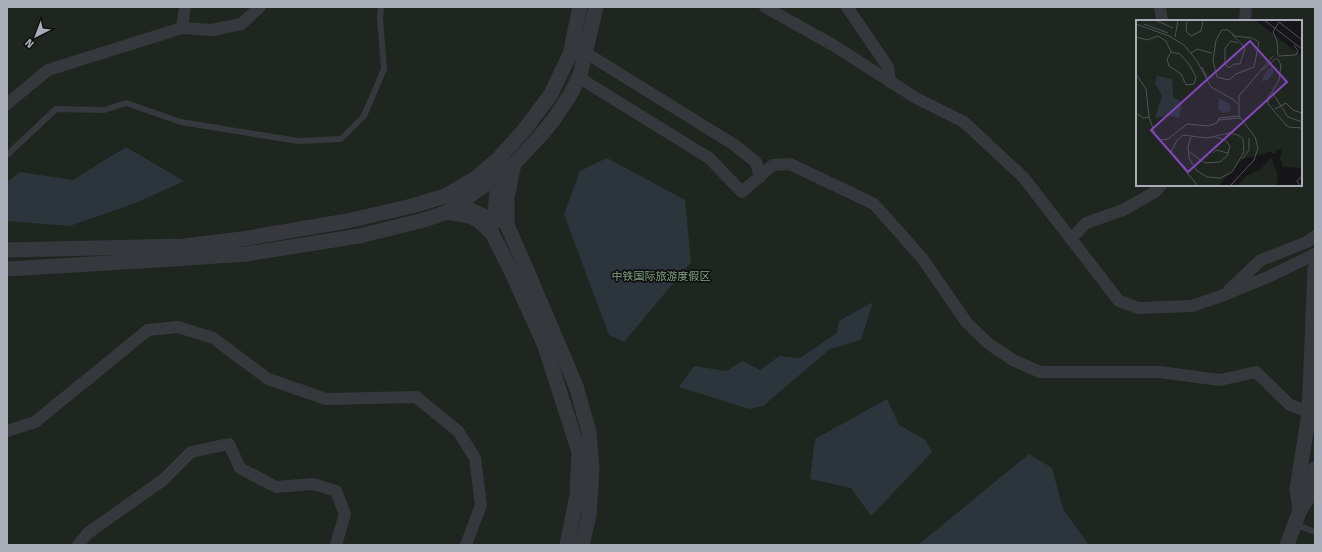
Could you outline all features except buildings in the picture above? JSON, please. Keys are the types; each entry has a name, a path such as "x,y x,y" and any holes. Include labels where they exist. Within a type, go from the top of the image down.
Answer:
{"street":[{"path":"182,28 185,7"},
{"path":"7,104 48,70 182,28 212,30 241,24 260,7"},
{"path":"7,250 184,246 234,240 301,230 347,221 412,206 444,196 476,178 498,159 525,129 551,94 570,54 580,7"},
{"path":"7,269 246,254 359,236 424,220 447,212 514,164 554,119 570,95 580,75 596,7"},
{"path":"765,7 833,45 916,98 964,122 1024,178 1119,301 1138,308 1192,306 1224,295 1270,276 1315,254"},
{"path":"847,7 888,67 890,82"},
{"path":"1160,7 1162,20"},
{"path":"1245,20 1246,7"},
{"path":"586,53 733,144 756,162 760,177"},
{"path":"580,75 586,82 709,158 742,192 773,165 790,164 874,204 922,258 967,323 989,344 1013,360 1040,372 1160,372 1220,380 1256,372 1290,405 1309,412"},
{"path":"498,159 497,225 513,275 545,346 579,452 577,495 567,545"},
{"path":"497,225 514,164"},
{"path":"1071,239 1086,223 1123,210 1155,192 1160,186"},
{"path":"444,196 461,203 497,225 531,280 576,386 589,432 592,470 590,514 582,545"},
{"path":"447,212 470,216 478,220 497,225"},
{"path":"1224,295 1261,260 1307,242 1315,236"},
{"path":"1261,260 1270,276"},
{"path":"1298,517 1297,490 1309,412 1315,269"},
{"path":"7,431 35,422 148,330 178,327 213,338 268,379 326,399 416,398 458,431 475,458 481,504 466,545"},
{"path":"78,545 88,533 163,480 191,452 229,444 240,468 276,487 312,484 336,491 345,514 336,545"},
{"path":"1287,545 1298,517 1311,493 1315,468"}],"lane":[{"path":"7,156 56,109 104,110 126,102 181,122 298,140 341,139 364,116 384,69 380,18 381,7"},
{"path":"1298,517 1315,532"}],"green space":[{"name":"中铁国际旅游度假区","path":"7,7 1315,7 1315,545 7,545"}],"shaded area":[{"path":"126,147 184,181 138,202 70,226 7,221 7,182 20,172 73,180"},
{"path":"607,158 685,200 691,262 624,342 609,335 564,214 580,171"},
{"path":"873,302 861,340 830,349 763,406 749,409 679,387 694,366 726,371 743,361 760,370 779,356 800,358 837,333 839,321"},
{"path":"887,399 899,425 925,440 932,452 871,516 851,488 810,479 815,439"},
{"path":"1029,454 1052,468 1063,509 1089,545 918,545"}]}
